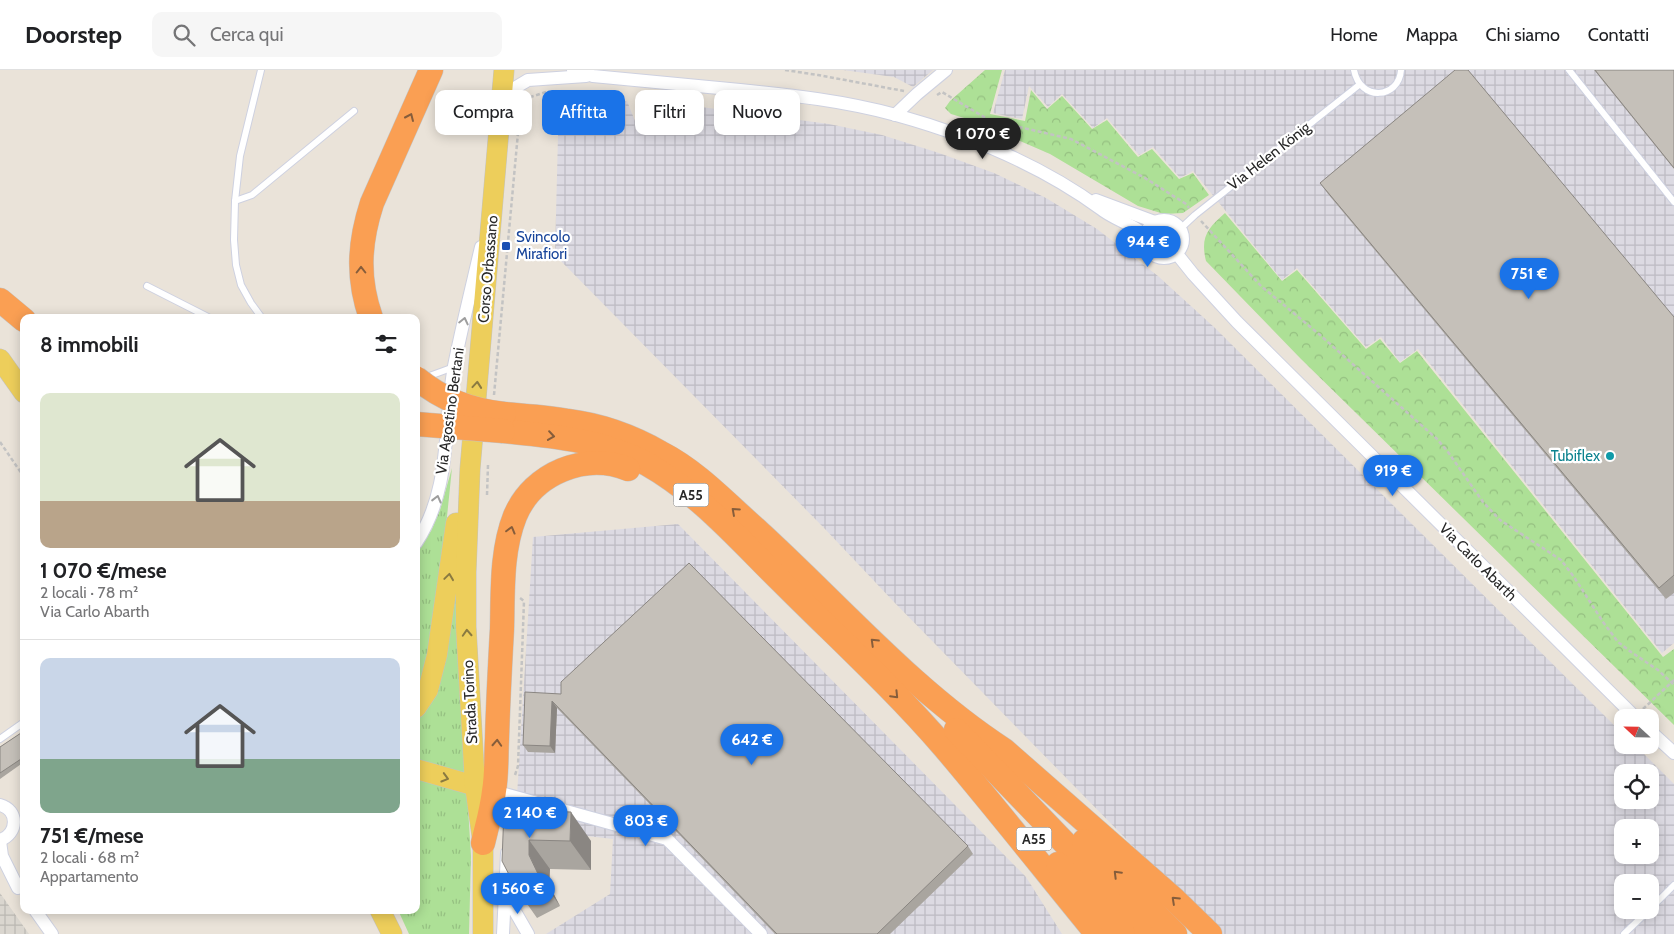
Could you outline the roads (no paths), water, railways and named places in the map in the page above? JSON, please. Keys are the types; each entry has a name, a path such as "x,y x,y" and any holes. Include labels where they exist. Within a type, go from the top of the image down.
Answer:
{"highway":[{"path":"370,314 361,278 361,249 366,223 376,195 431,70"},
{"path":"0,300 20,317"},
{"path":"420,381 443,396 463,405 481,411 500,414"},
{"path":"420,424 500,414"},
{"name":"A55","path":"500,414 550,436 606,448 626,455 664,474 683,487 711,511 836,636 1041,846 1123,934"},
{"name":"A55","path":"500,414 569,421 600,428 630,438 680,464 714,491 771,543 909,676 937,710 1084,863 1148,934"},
{"path":"483,843 497,794 504,578 511,528 519,508 531,491 546,478 564,468 584,463 604,463 629,469 656,483 692,510 758,574 836,636"},
{"path":"909,676 983,736 1004,750 1175,900 1210,934"},
{"path":"983,736 1002,759 1175,934"},
{"path":"943,746 1097,934"}],"main road":[{"name":"Corso Orbassano","path":"502,90 504,70"},
{"name":"Corso Orbassano","path":"479,466 499,135"},
{"path":"0,359 20,387"},
{"path":"420,702 428,690 437,655 457,519 479,466"},
{"name":"Strada Torino","path":"479,466 466,572 466,627 497,794"},
{"path":"420,770 497,794"},
{"path":"483,843 483,934"},
{"path":"382,914 392,934"}],"street":[{"path":"573,70 593,76"},
{"path":"895,114 946,70"},
{"path":"511,90 528,80 593,76 800,96 895,114 1002,153 1059,181 1078,192 1110,216 1141,231 1146,236"},
{"name":"Via Agostino Bertani","path":"420,536 434,509 442,477 454,367 495,188"},
{"path":"1078,192 1132,214 1156,222 1166,220 1177,225 1183,239 1177,254 1164,258 1152,254 1148,249 1147,230 1156,222"},
{"name":"Via Carlo Abarth","path":"1177,254 1237,322 1628,709"},
{"path":"1659,739 1674,753"},
{"path":"497,794 667,839 760,934"},
{"path":"0,805 9,809 19,819 12,832 0,841 2,856 20,890"},
{"path":"503,934 508,845"},
{"path":"0,868 20,891"},
{"path":"505,894 528,934"},
{"path":"38,914 52,934"}],"lane":[{"path":"259,314 241,285 236,265 234,240 235,201 240,156 261,70"},
{"path":"1354,70 1355,78 1359,85 1372,92 1387,91 1398,81 1400,70"},
{"path":"1569,70 1674,202"},
{"name":"Via Helen König","path":"1180,229 1194,214 1359,85"},
{"path":"235,201 252,195 354,111"},
{"path":"147,286 202,314"},
{"path":"420,381 454,367"},
{"path":"0,739 20,725"},
{"path":"1659,899 1674,885"},
{"path":"1624,934 1639,919"}],"place":[{"name":"Svincolo Mirafiori","path":"506,246"},
{"name":"Tubiflex","path":"1610,456"}]}
